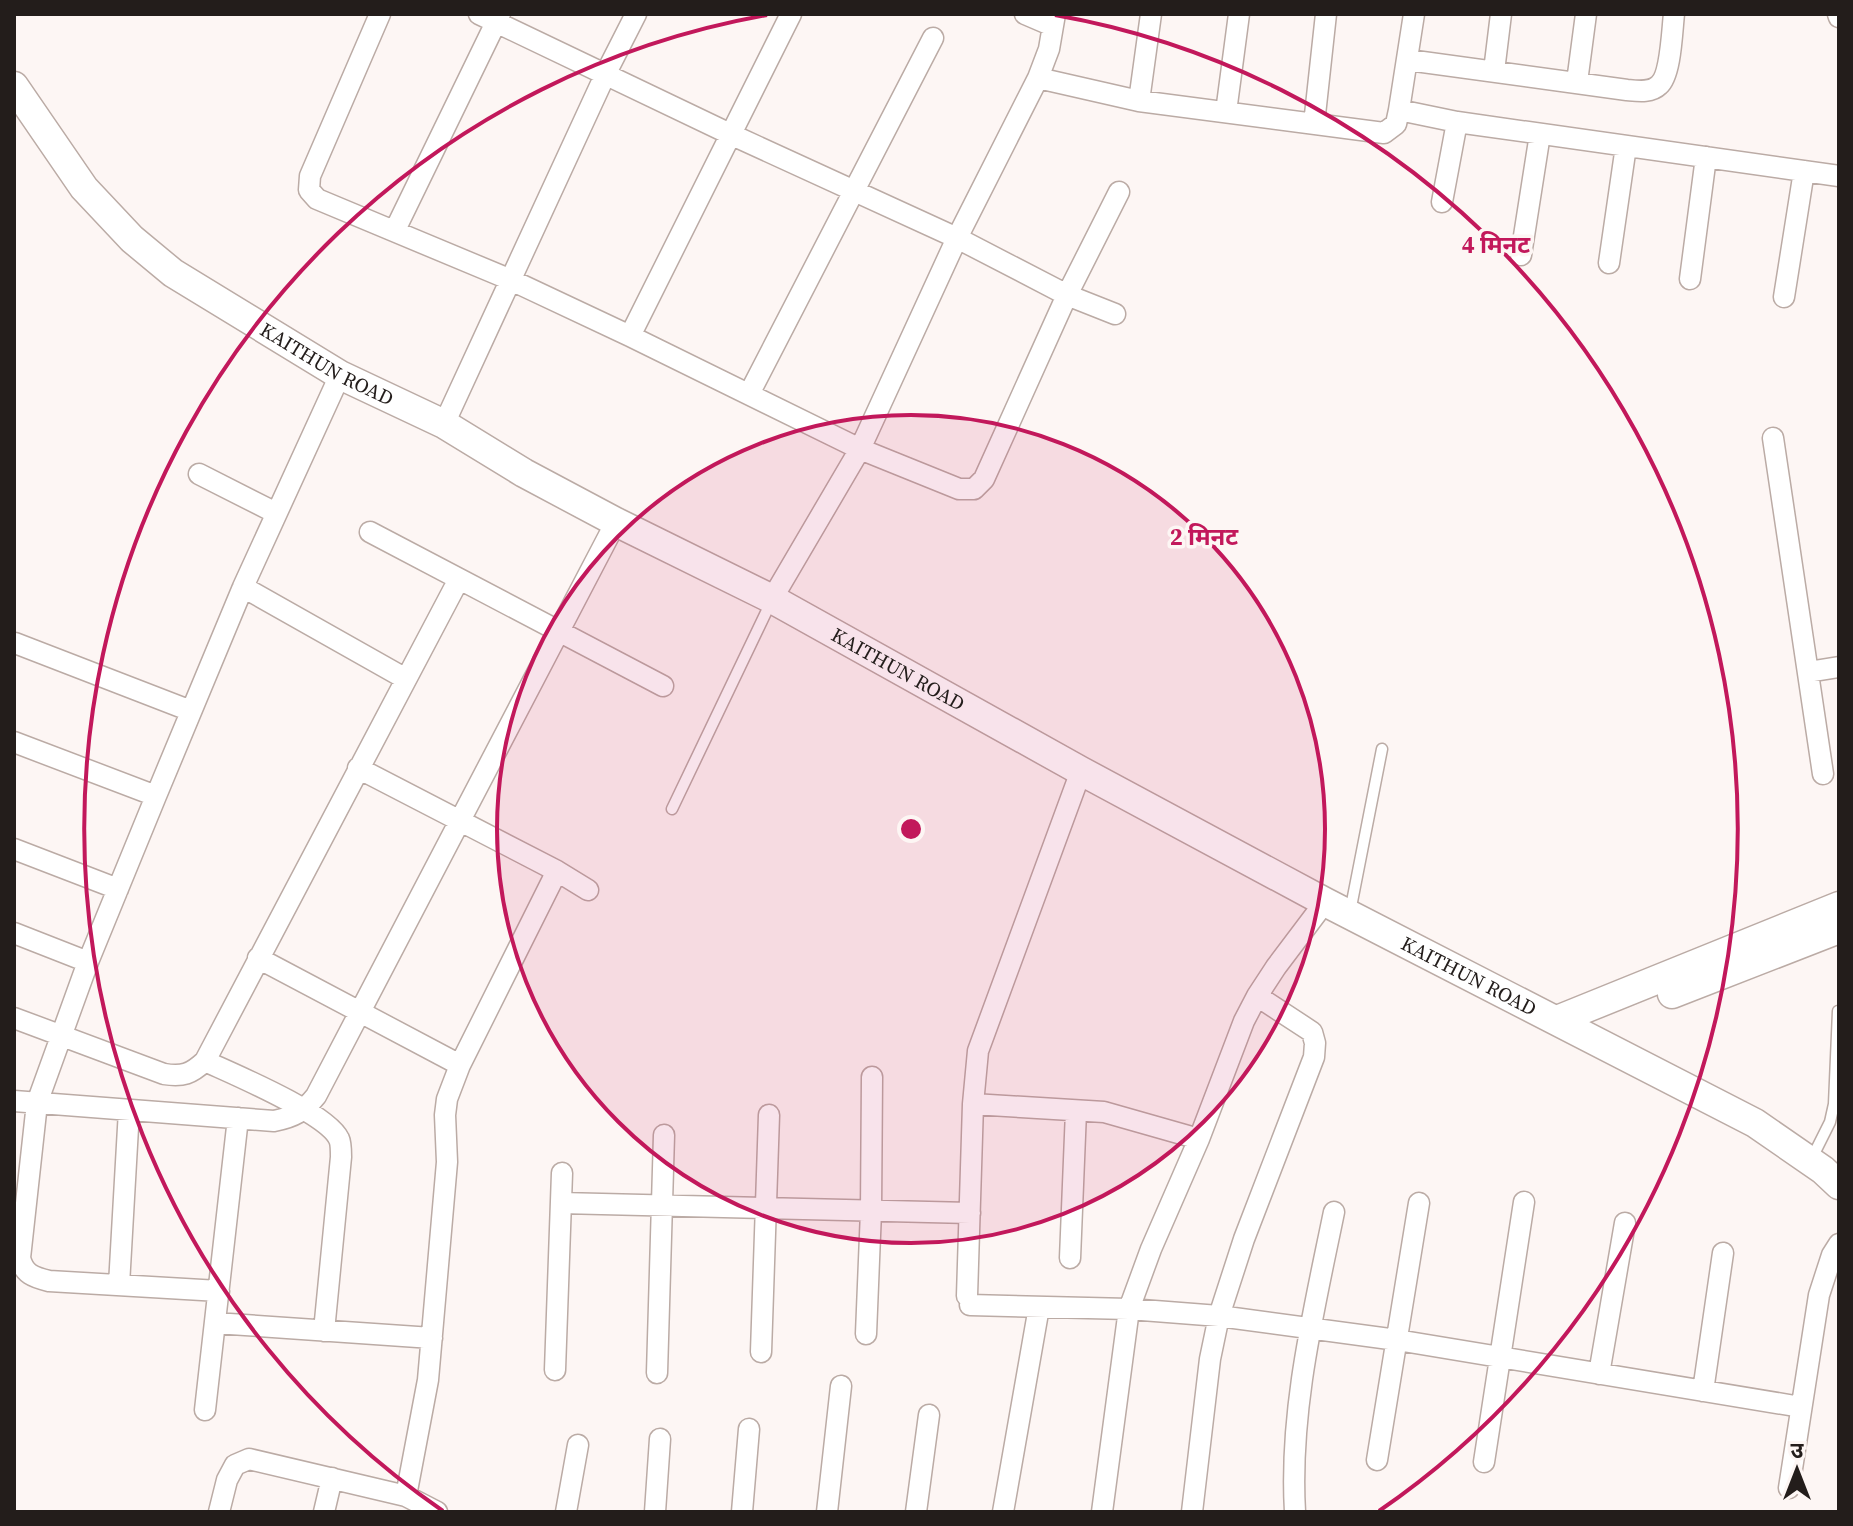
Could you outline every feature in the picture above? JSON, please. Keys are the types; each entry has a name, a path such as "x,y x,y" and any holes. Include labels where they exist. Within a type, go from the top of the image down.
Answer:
{"street":[{"path":"380,14 310,176 309,190 317,199 511,280 860,449 959,489 974,489 984,479 1067,295 1119,192"},
{"path":"444,424 636,14"},
{"path":"630,336 791,14"},
{"path":"772,599 860,449 957,238 1038,78 1049,49 1054,20 1025,14"},
{"path":"1139,101 1151,14"},
{"path":"1226,112 1239,14"},
{"path":"1314,124 1326,14"},
{"path":"1038,78 1139,101 1384,133 1396,124 1414,14"},
{"path":"1494,71 1501,14"},
{"path":"1577,82 1586,14"},
{"path":"1408,60 1640,91 1658,86 1667,69 1674,14"},
{"path":"395,230 492,17 730,134 957,238 1067,295 1115,314"},
{"path":"749,394 933,38"},
{"name":"KAITHUN ROAD","path":"14,86 84,188 132,239 173,273 340,375 444,424 524,473 772,599 1337,909 1755,1123 1839,1185"},
{"path":"1399,110 1457,122 1839,176"},
{"path":"1442,202 1457,122"},
{"path":"1521,255 1540,134"},
{"path":"1609,263 1626,146"},
{"path":"1690,279 1706,157"},
{"path":"1784,297 1804,171"},
{"path":"219,1291 49,1281 33,1277 23,1269 20,1258 37,1103 88,962 191,711 243,587 340,375"},
{"path":"1773,438 1823,774"},
{"path":"199,474 276,513"},
{"path":"14,1101 274,1121 293,1117 305,1110 316,1096 616,522"},
{"path":"370,532 663,686"},
{"path":"14,1018 164,1074 182,1076 194,1072 205,1061 459,579"},
{"path":"243,587 406,679"},
{"path":"15,643 191,711"},
{"path":"1808,672 1839,667"},
{"path":"14,742 156,796"},
{"path":"358,768 588,890"},
{"path":"1081,771 978,1051 973,1104 968,1301 1219,1316 1397,1340 1801,1407"},
{"path":"14,849 118,889"},
{"path":"406,1496 428,1380 447,1162 447,1099 460,1065 557,871"},
{"path":"1568,1026 1839,906"},
{"path":"1102,1512 1129,1309 1151,1249 1257,996 1337,909"},
{"path":"1568,1026 1839,929"},
{"path":"14,933 88,962"},
{"path":"258,958 460,1065"},
{"path":"1192,1512 1210,1359 1219,1316 1244,1239 1314,1057 1312,1032 1257,996"},
{"path":"205,1061 305,1110 331,1128 340,1140 341,1157 324,1331"},
{"path":"866,1334 872,1077"},
{"path":"973,1104 1104,1112 1199,1139"},
{"path":"119,1285 129,1110"},
{"path":"1070,1258 1076,1111"},
{"path":"761,1352 769,1115"},
{"path":"205,1410 238,1118"},
{"path":"657,1373 664,1135"},
{"path":"555,1370 562,1173"},
{"path":"1484,1462 1524,1202"},
{"path":"561,1203 970,1213"},
{"path":"1377,1460 1419,1203"},
{"path":"1295,1512 1292,1468 1300,1390 1334,1212"},
{"path":"1599,1374 1625,1223"},
{"path":"1789,1488 1819,1295 1832,1255 1839,1244"},
{"path":"1703,1391 1723,1253"},
{"path":"1003,1512 1039,1307"},
{"path":"215,1323 432,1338"},
{"path":"827,1512 841,1386"},
{"path":"916,1512 929,1415"},
{"path":"742,1512 749,1429"},
{"path":"655,1512 660,1439"},
{"path":"566,1512 578,1445"},
{"path":"219,1512 227,1480 235,1465 249,1459 406,1496 437,1512"},
{"path":"324,1512 332,1478"}],"lane":[{"path":"672,809 772,599"},
{"path":"1337,909 1382,749"},
{"path":"1810,1161 1830,1122 1834,1104 1838,1011"}]}
